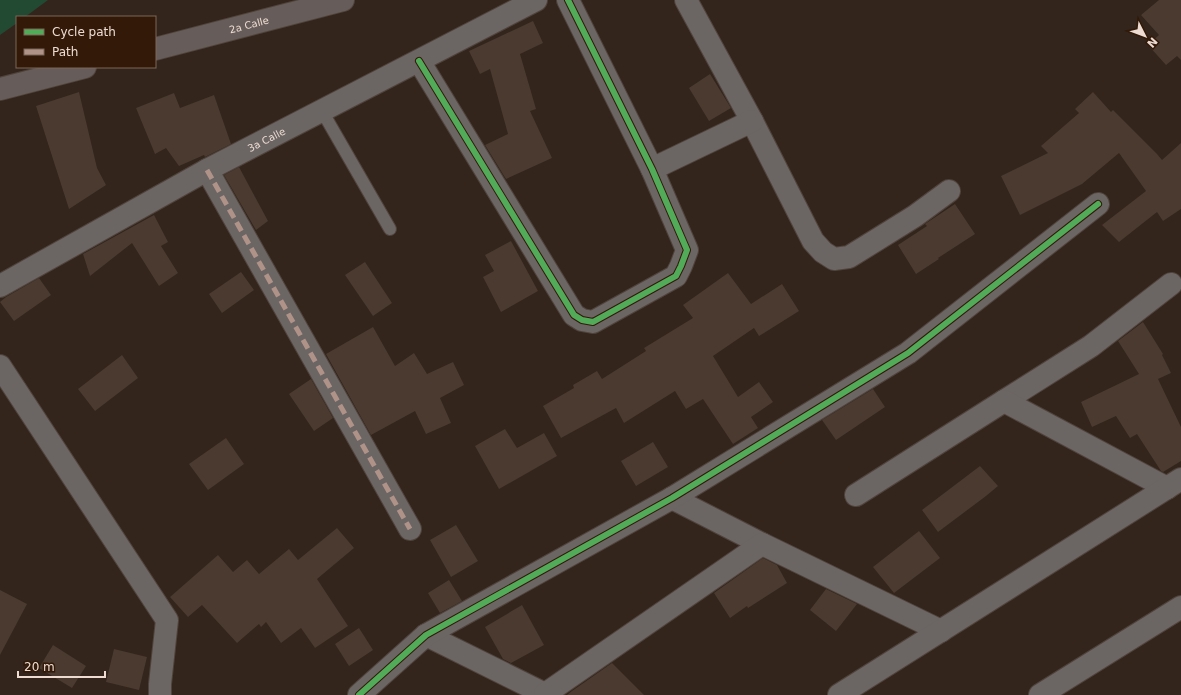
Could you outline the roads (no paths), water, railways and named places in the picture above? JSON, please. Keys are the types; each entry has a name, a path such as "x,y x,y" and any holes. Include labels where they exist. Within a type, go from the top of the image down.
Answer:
{"main road":[{"name":"2a Calle","path":"156,49 343,0"},
{"path":"0,89 81,68"}],"street":[{"name":"3a Calle","path":"0,286 207,170 536,0"},
{"path":"419,61 574,315 582,320 593,322 676,276 687,250 652,169 568,0"},
{"path":"686,0 752,120 813,241 823,252 834,259 849,257 914,216 949,191"},
{"path":"652,169 752,120"},
{"path":"207,170 410,529"},
{"path":"358,695 426,635 672,498 908,354 1098,204"},
{"path":"856,495 1091,346 1171,284"},
{"path":"0,366 168,620 160,695"},
{"path":"1004,401 1174,483"},
{"path":"839,695 1174,483"},
{"path":"672,498 776,552 941,631"},
{"path":"426,635 546,694 762,544"},
{"path":"1040,695 1181,607"}],"lane":[{"path":"322,111 390,229"}]}
